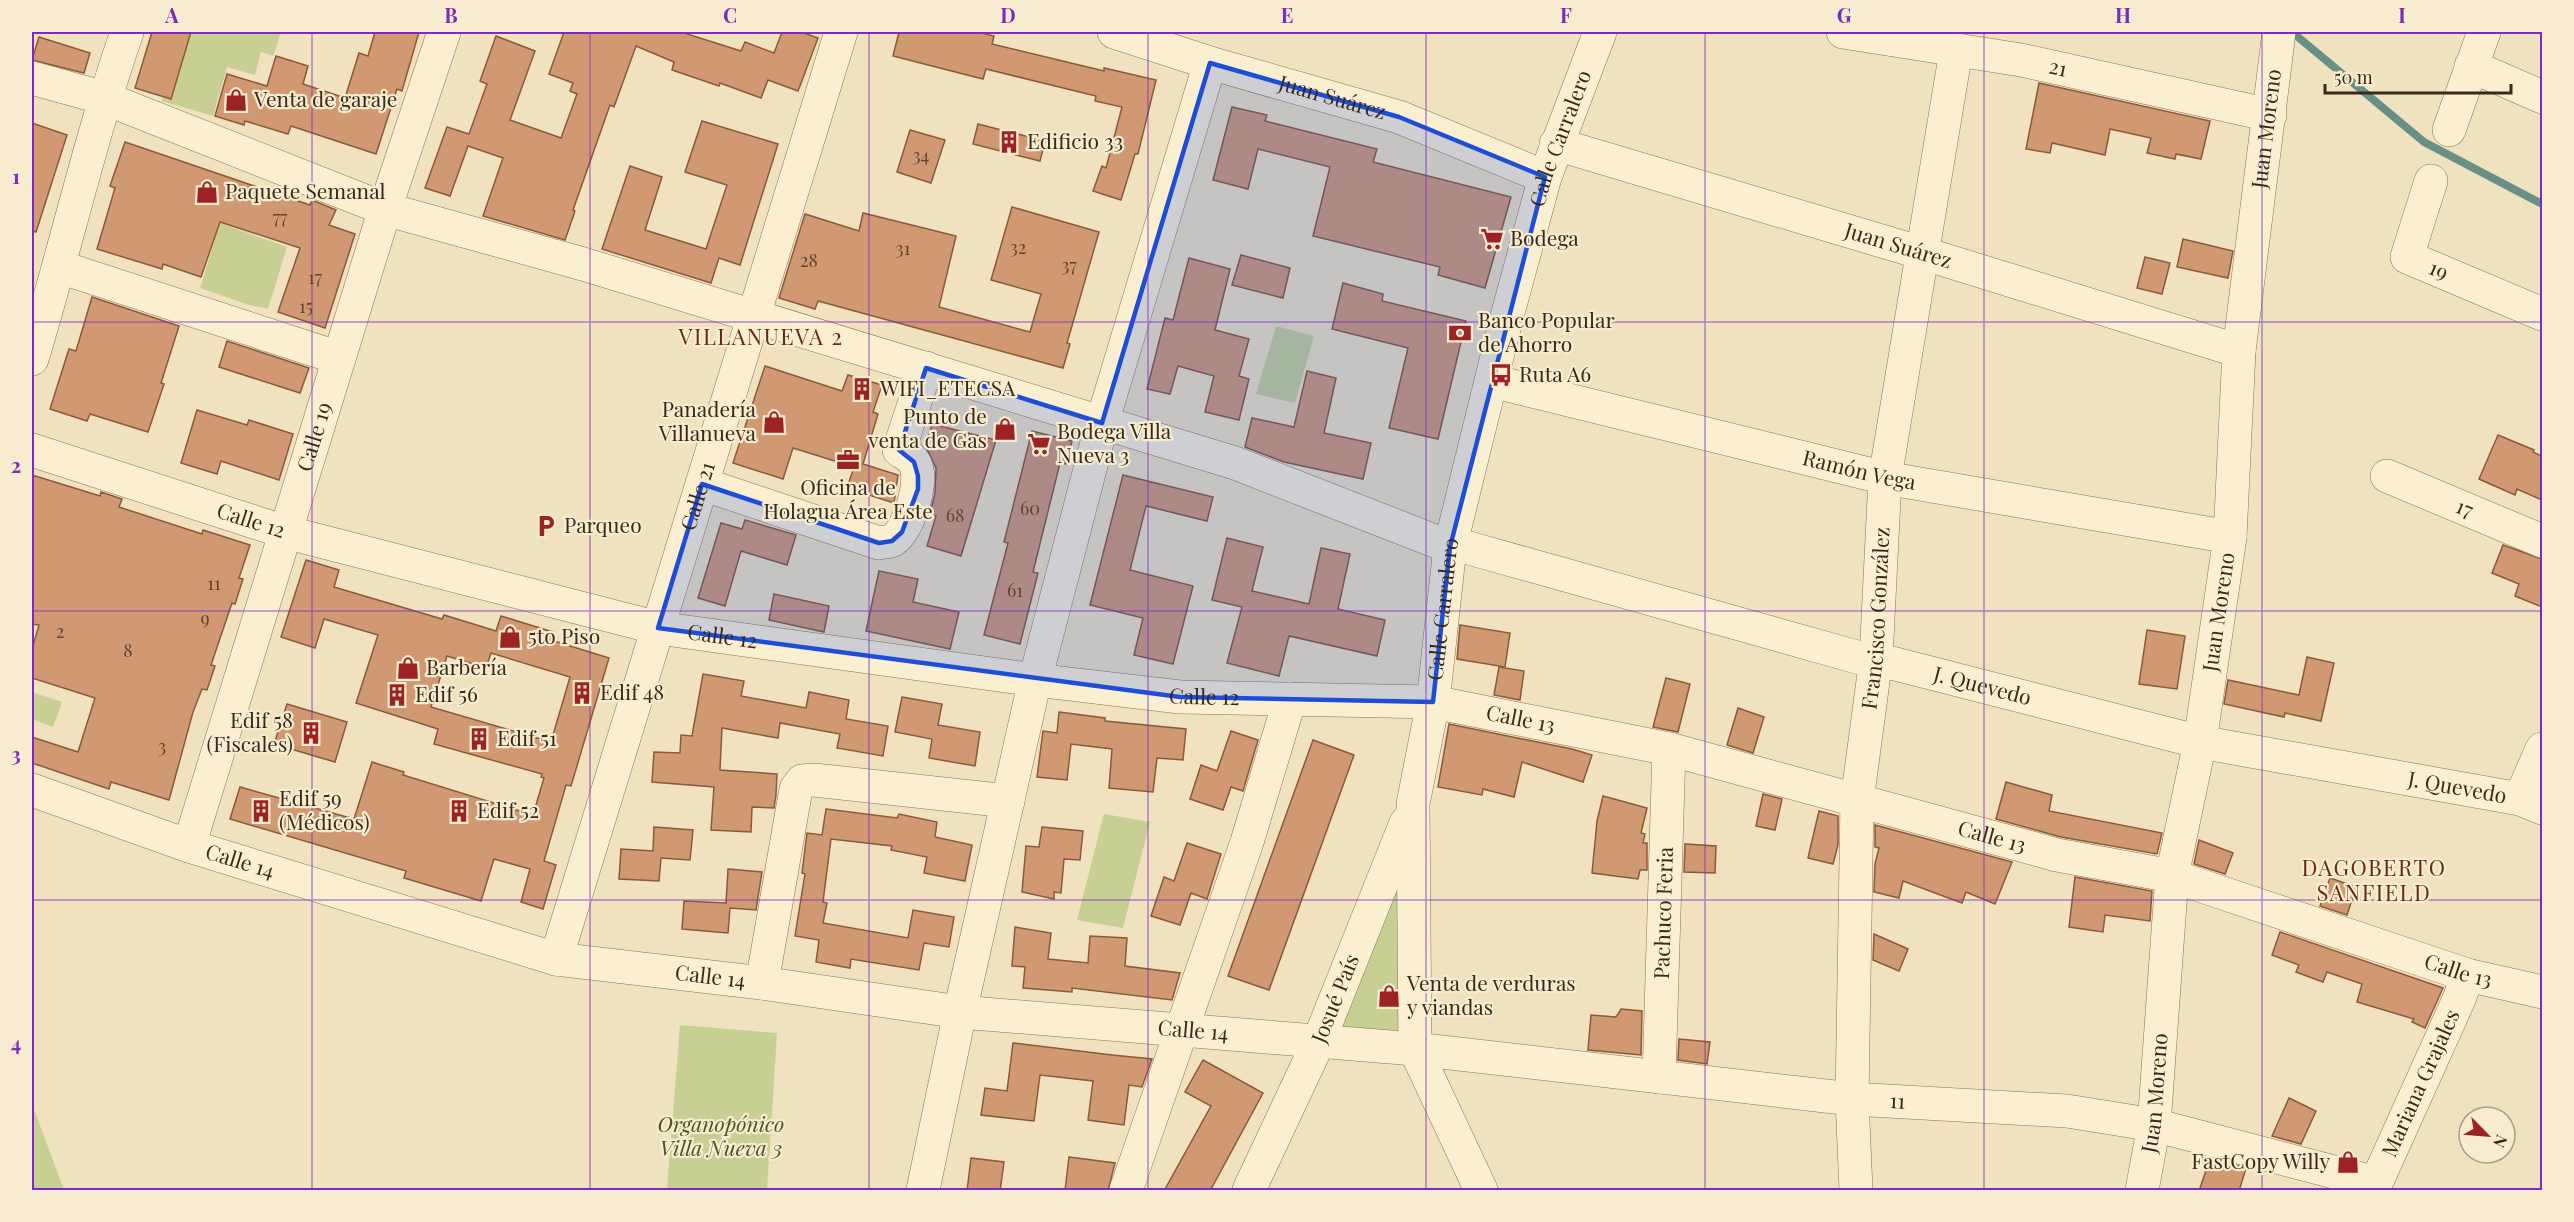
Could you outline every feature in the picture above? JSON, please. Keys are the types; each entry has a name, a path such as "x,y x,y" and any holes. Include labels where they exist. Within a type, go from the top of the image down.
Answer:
{"street":[{"path":"32,359 60,267 104,98 127,32"},
{"name":"Calle 19","path":"189,846 385,209 444,32"},
{"name":"Calle 21","path":"556,959 842,32"},
{"name":"Juan Suárez","path":"1114,32 1210,63 1399,117 1545,177"},
{"name":"Calle Carralero","path":"1481,1191 1415,1049 1413,804 1433,702 1450,547 1545,177 1600,32"},
{"name":"21","path":"1843,32 2021,60 2270,115"},
{"path":"2449,130 2484,32"},
{"name":"Juan Moreno","path":"2142,1191 2154,1125 2172,876 2200,742 2230,537 2239,351 2278,37"},
{"name":"Francisco González","path":"1856,1191 1852,1099 1857,801 1876,659 1885,478 1956,51"},
{"path":"923,1191 960,1012 1035,680 1102,423 1210,63"},
{"path":"2471,66 2542,97"},
{"name":"J. Quevedo","path":"32,78 104,98 385,209 583,264 754,315 1234,463 1450,547 1469,548 1864,659 1876,659 2200,742 2531,804"},
{"name":"Juan Suárez","path":"1556,144 1922,253 2239,351"},
{"name":"19","path":"2430,181 2407,257 2542,314"},
{"path":"60,267 339,358"},
{"path":"702,484 874,541 892,541 902,532 918,489 918,476 914,462 899,450 927,368"},
{"name":"Ramón Vega","path":"1492,381 1885,478 2230,537"},
{"name":"Calle 12","path":"32,450 285,532 658,628 1035,680 1180,696 1433,702"},
{"name":"17","path":"2387,476 2542,541"},
{"path":"1126,1191 1247,842 1290,699"},
{"name":"Calle 13","path":"1433,702 1669,749 2057,855 2172,876 2467,975 2542,992"},
{"name":"Pachuco Feria","path":"1659,1077 1669,749"},
{"path":"2531,804 2542,749"},
{"path":"762,983 795,789 802,782 814,780 1008,801"},
{"name":"Calle 14","path":"32,790 189,846 556,959 762,983 960,1012 1318,1043 1415,1049"},
{"name":"Josué País","path":"1249,1191 1318,1043 1413,804"},
{"name":"Mariana Grajales","path":"2374,1187 2460,997 2467,975"},
{"name":"11","path":"1415,1049 1852,1099 2067,1111 2154,1125 2374,1187"}],"highlighted area":[{"path":"1210,63 1399,117 1545,177 1450,547 1433,702 1180,697 658,628 702,484 879,543 892,541 902,532 918,489 918,476 914,462 899,450 926,368 1102,423"}],"green space":[{"path":"189,32 281,32 273,56 261,52 255,75 227,67 213,116 162,101 163,97 171,99 191,33"},
{"path":"220,223 287,247 268,309 200,288"},
{"path":"1276,326 1314,336 1295,403 1256,394"},
{"path":"32,692 62,702 53,727 32,719"},
{"path":"1413,804 1415,1049 1318,1043"},
{"path":"1104,814 1150,822 1123,928 1077,920"},
{"name":"Organopónico Villa Nueva 3","path":"680,1025 777,1033 767,1190 667,1190"},
{"path":"32,1104 64,1190 32,1190"}],"building":[{"path":"152,32 191,32 171,99 135,88"},
{"path":"375,32 419,32 402,91 397,89 376,154 291,126 288,134 245,121 244,125 215,116 227,74 267,86 276,56 308,66 303,84 345,98 359,53 368,56"},
{"path":"564,32 681,32 741,51 745,42 774,53 782,32 801,32 818,38 798,91 768,80 761,98 720,83 719,86 672,70 674,62 636,46 614,107 610,105 573,210 575,211 565,240 483,216 503,158 468,146 450,196 425,188 447,127 469,134 487,84 480,81 496,36 535,51 510,120 561,138 577,94 570,91 573,83 549,74"},
{"path":"899,32 977,32 994,36 992,44 1104,71 1104,68 1156,80 1138,154 1135,154 1121,200 1093,191 1102,166 1106,168 1122,107 1095,101 1096,96 986,69 983,79 893,56"},
{"path":"39,37 90,53 84,73 32,60"},
{"path":"2039,83 2210,121 2201,159 2176,154 2175,159 2147,153 2151,138 2110,129 2105,155 2052,143 2050,153 2026,149"},
{"path":"1232,107 1267,115 1265,121 1377,149 1373,162 1511,197 1485,288 1438,275 1440,267 1313,236 1330,167 1258,149 1248,189 1213,180"},
{"path":"702,121 778,144 740,265 719,258 711,283 602,249 630,166 662,177 645,230 706,249 727,185 685,172"},
{"path":"32,123 67,135 36,232 32,231"},
{"name":"Edificio 33","path":"978,124 1045,141 1040,161 973,144"},
{"path":"910,130 945,140 931,183 897,172"},
{"path":"125,142 310,205 312,200 336,210 329,225 355,234 325,328 278,312 300,248 220,222 201,277 163,264 162,269 97,249 115,188 110,186"},
{"path":"1012,207 1099,232 1067,343 1070,344 1063,368 818,301 815,309 779,298 805,214 859,231 863,213 956,236 939,307 1030,332 1041,294 991,280"},
{"path":"2183,239 2233,251 2228,278 2177,267"},
{"path":"1241,255 1290,268 1283,298 1232,285"},
{"path":"2145,257 2170,263 2162,294 2137,288"},
{"path":"1189,258 1230,269 1215,330 1249,339 1239,376 1249,379 1239,420 1205,412 1214,376 1178,366 1170,394 1147,389 1165,318 1173,320"},
{"path":"1343,283 1383,294 1382,301 1466,321 1438,439 1389,428 1408,348 1332,329"},
{"path":"92,297 179,326 161,383 164,384 148,432 90,414 87,421 50,409 69,349 76,351"},
{"path":"227,341 309,368 300,393 219,367"},
{"path":"765,366 842,391 848,375 882,385 873,412 878,414 863,464 898,475 894,503 847,488 854,467 793,448 783,479 733,463"},
{"path":"1307,371 1336,378 1324,433 1371,443 1363,479 1284,462 1245,447 1252,418 1294,427"},
{"path":"197,410 247,425 249,420 293,434 279,480 221,461 217,474 181,463"},
{"path":"932,424 996,440 961,556 927,546 936,516 930,514 935,493 936,468 926,447"},
{"path":"1032,431 1072,441 1066,464 1060,463 1033,572 1038,573 1020,644 984,635 1008,543 1004,542"},
{"path":"2498,435 2534,450 2533,452 2542,456 2542,500 2517,489 2515,495 2479,479"},
{"path":"32,475 100,496 101,492 122,499 119,507 202,534 203,530 250,545 239,578 243,579 235,604 232,603 211,665 215,666 207,690 202,689 193,712 169,800 111,782 109,789 32,763 32,737 78,752 95,698 32,678 32,649 39,625 32,624"},
{"path":"1123,475 1213,497 1207,521 1146,506 1130,570 1193,586 1173,664 1134,655 1143,618 1090,605"},
{"path":"745,520 796,535 787,565 741,551 725,606 698,598 721,523 742,529"},
{"path":"1227,538 1263,547 1252,591 1309,604 1321,548 1350,554 1338,609 1385,620 1377,656 1289,636 1279,676 1227,663 1242,607 1212,600"},
{"path":"2503,545 2542,559 2542,607 2515,596 2519,584 2492,573"},
{"path":"306,560 339,570 334,587 442,619 444,615 496,631 501,616 553,632 551,640 609,658 571,786 566,785 544,861 556,865 543,909 521,902 530,869 494,859 481,901 404,878 406,871 230,819 240,787 354,819 372,762 404,772 403,775 533,815 544,778 541,777 542,774 434,744 438,729 356,703 378,635 324,619 315,648 281,637","holes":["491,653 570,677 551,742 431,707 447,656 486,668"]},
{"path":"879,571 918,579 913,602 959,612 950,649 866,631"},
{"path":"774,594 829,606 824,632 769,620"},
{"path":"1460,625 1510,633 1505,667 1457,659"},
{"path":"2147,630 2185,636 2177,689 2139,684"},
{"path":"2307,657 2334,663 2321,721 2285,713 2284,717 2224,704 2228,680 2299,695"},
{"path":"1499,667 1524,671 1520,700 1494,695"},
{"path":"703,674 744,681 741,696 806,708 809,692 849,700 846,719 888,726 883,756 837,748 840,734 780,723 778,738 722,728 720,770 777,774 776,795 774,808 752,807 751,832 711,830 714,787 652,782 654,752 680,753 681,735 692,736"},
{"path":"1666,678 1690,684 1678,732 1653,727"},
{"path":"902,697 942,704 938,725 980,732 975,766 929,758 932,739 895,732"},
{"name":"Edif 58 (Fiscales)","path":"287,704 347,722 335,762 274,744"},
{"path":"1738,708 1764,717 1753,753 1727,745"},
{"path":"1059,712 1105,718 1105,721 1186,729 1183,760 1157,758 1153,792 1109,788 1112,749 1071,744 1067,780 1037,777 1043,731 1057,733"},
{"path":"1449,724 1592,755 1583,782 1522,762 1514,797 1483,789 1482,795 1438,787"},
{"path":"1231,731 1258,740 1243,791 1231,787 1223,810 1190,799 1201,765 1217,771"},
{"path":"1313,740 1354,755 1269,990 1228,976"},
{"path":"2006,782 2052,795 2049,811 2162,833 2157,854 2061,837 1996,819"},
{"path":"1763,794 1782,799 1775,830 1756,826"},
{"path":"1603,796 1647,808 1641,833 1645,834 1643,843 1647,843 1647,870 1640,870 1638,879 1592,873 1597,821"},
{"path":"826,809 897,818 899,814 937,822 935,837 972,845 965,881 924,873 927,857 891,850 892,846 831,839 823,902 827,903 823,923 908,938 913,910 954,917 949,947 924,943 919,970 851,959 850,968 816,962 819,940 795,936 805,874 802,873 807,833 822,835"},
{"path":"1819,811 1838,816 1838,845 1833,864 1808,858"},
{"path":"1875,825 2012,862 1995,904 1966,892 1962,903 1903,881 1899,898 1874,892 1875,864 1879,848 1875,847"},
{"path":"654,827 693,830 690,860 661,858 659,881 619,879 621,849 653,851"},
{"path":"1042,827 1083,831 1080,860 1064,859 1061,893 1054,892 1054,899 1022,892 1026,846 1039,847"},
{"path":"2199,840 2233,853 2225,874 2194,864"},
{"path":"1187,843 1221,854 1207,899 1191,893 1180,925 1151,916 1164,877 1174,881"},
{"path":"1685,844 1716,846 1715,873 1684,872"},
{"path":"728,869 762,872 756,910 730,908 728,933 682,929 684,901 726,903"},
{"path":"2075,877 2152,891 2150,921 2105,915 2103,932 2069,927"},
{"path":"2330,878 2356,887 2347,915 2320,906"},
{"path":"1015,927 1051,933 1048,959 1088,963 1090,936 1127,938 1125,966 1180,973 1172,1000 1072,988 1072,992 1023,988 1025,967 1012,966"},
{"path":"2280,932 2443,988 2425,1028 2412,1022 2414,1019 2357,1002 2362,984 2327,972 2323,982 2296,972 2299,965 2272,955"},
{"path":"1874,934 1908,949 1899,971 1873,960"},
{"path":"1621,1009 1642,1011 1641,1055 1588,1050 1591,1015 1616,1017"},
{"path":"1679,1039 1710,1042 1707,1064 1678,1060"},
{"path":"1013,1043 1152,1059 1142,1087 1129,1085 1124,1125 1088,1120 1093,1081 1040,1075 1034,1121 981,1115 985,1088 1007,1091"},
{"path":"1203,1060 1263,1093 1210,1191 1164,1191 1211,1106 1185,1092"},
{"path":"2289,1098 2316,1111 2301,1144 2272,1136"},
{"path":"1069,1157 1115,1163 1108,1191 1065,1191"},
{"path":"971,1158 1004,1162 1000,1191 967,1191"},
{"path":"2210,1159 2246,1168 2239,1191 2199,1191"}],"waterway":[{"path":"2292,32 2424,142 2542,204"}],"place":[{"name":"Venta de garaje","path":"236,100"},
{"name":"Edificio 33","path":"1009,142"},
{"name":"Paquete Semanal","path":"207,192"},
{"name":"Bodega","path":"1492,239"},
{"name":"Banco Popular de Ahorro","path":"1460,333"},
{"name":"Ruta A6","path":"1501,375"},
{"name":"WIFI_ETECSA","path":"862,389"},
{"name":"Panadería Villanueva","path":"774,422"},
{"name":"Punto de venta de Gas","path":"1005,429"},
{"name":"Bodega Villa Nueva 3","path":"1039,444"},
{"name":"Oficina de Holagua Área Este","path":"848,460"},
{"name":"Parqueo","path":"546,526"},
{"name":"5to Piso","path":"510,637"},
{"name":"Barbería","path":"408,668"},
{"name":"Edif 48","path":"582,693"},
{"name":"Edif 56","path":"397,695"},
{"name":"Edif 58 (Fiscales)","path":"311,733"},
{"name":"Edif 51","path":"479,739"},
{"name":"Edif 59 (Médicos)","path":"261,811"},
{"name":"Edif 52","path":"459,811"},
{"name":"Venta de verduras y viandas","path":"1389,996"},
{"name":"FastCopy Willy","path":"2348,1162"}],"district":[{"name":"VILLANUEVA 2","path":"761,337"},
{"name":"DAGOBERTO SANFIELD","path":"2374,880"}]}
